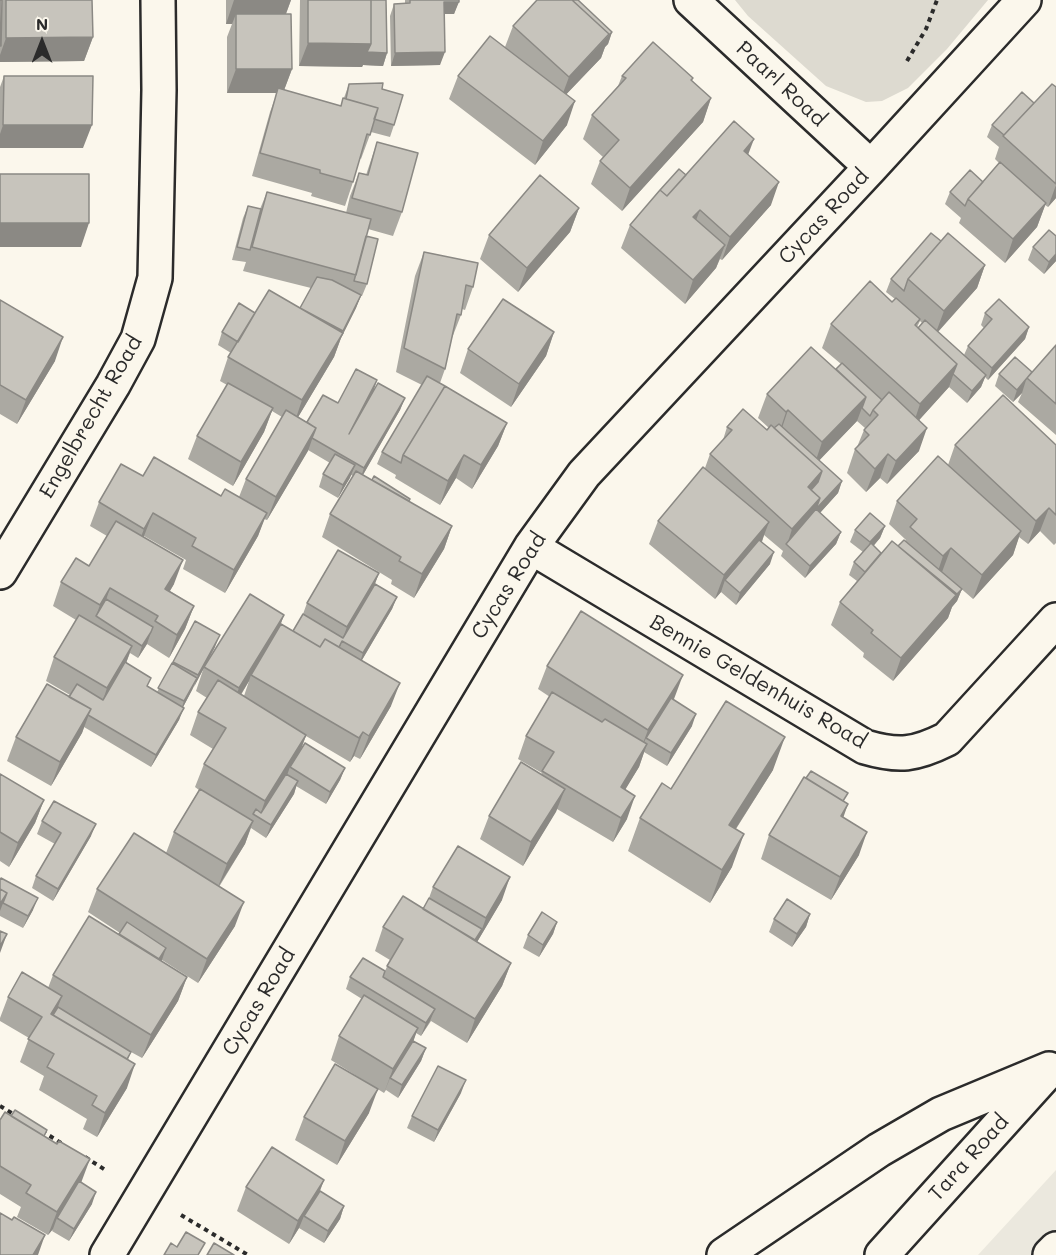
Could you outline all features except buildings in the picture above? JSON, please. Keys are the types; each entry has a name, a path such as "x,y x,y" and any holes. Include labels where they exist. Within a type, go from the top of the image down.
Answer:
{"street":[{"name":"Engelbrecht Road","path":"0,572 113,385 138,339 144,319 155,278 159,113 158,0"},
{"name":"Paarl Road","path":"691,0 871,167"},
{"name":"Cycas Road","path":"107,1255 531,547 584,474 1024,0"},
{"name":"Bennie Geldenhuis Road","path":"531,547 865,747 887,754 908,754 926,750 946,739 1056,620"},
{"path":"724,1255 879,1150 941,1114 1053,1066"},
{"name":"Tara Road","path":"882,1255 1053,1066"},
{"path":"1050,1255 1056,1249"}],"path":[{"path":"0,1106 18,1117"},
{"path":"36,1128 63,1144"},
{"path":"83,1156 248,1255"}],"shaded area":[{"path":"735,0 988,0 947,49 908,88 882,101 866,102 826,86 748,16"},
{"path":"1056,1170 1056,1255 978,1255"}]}
